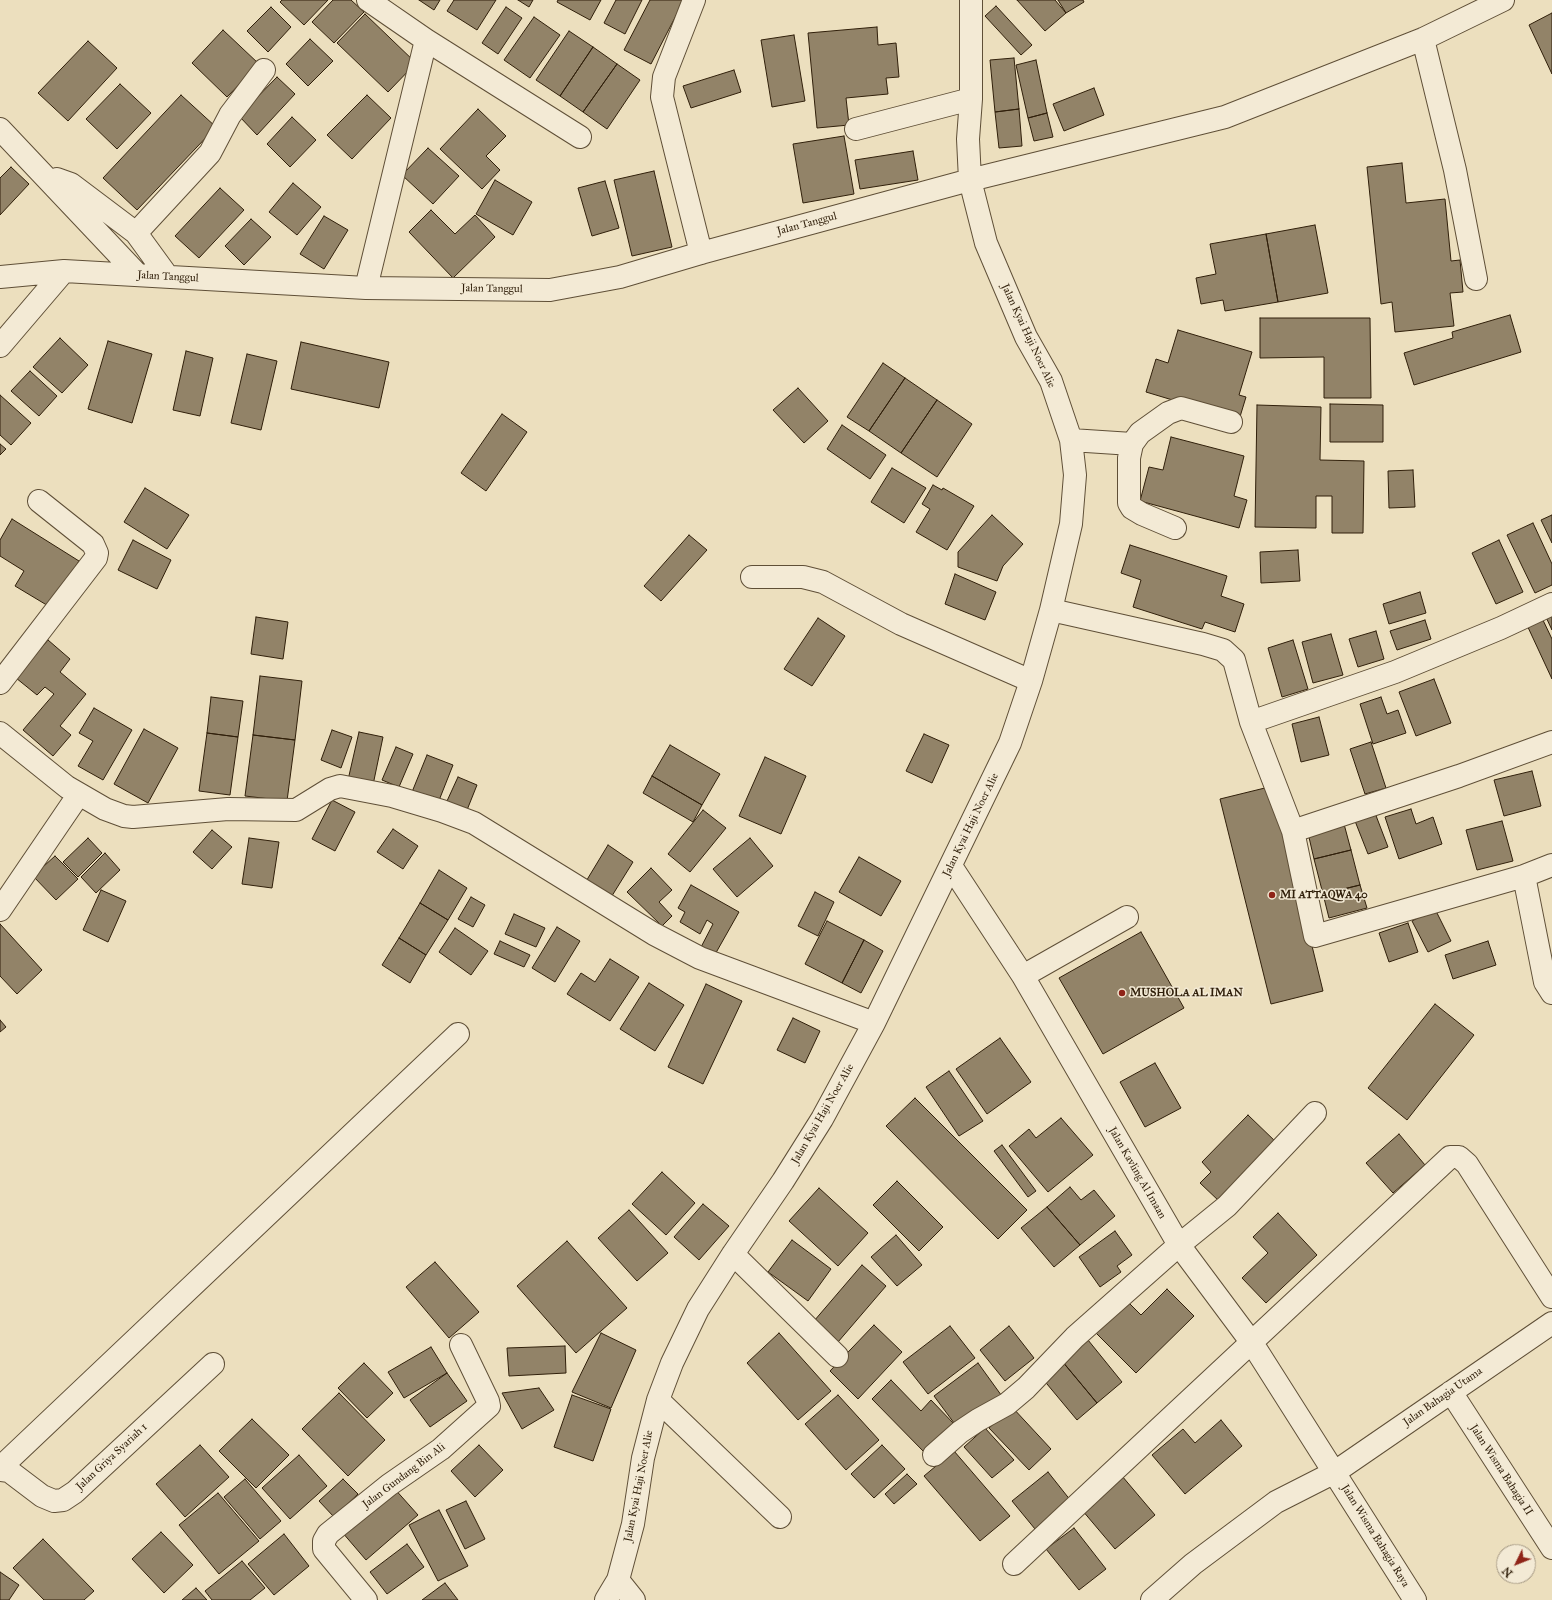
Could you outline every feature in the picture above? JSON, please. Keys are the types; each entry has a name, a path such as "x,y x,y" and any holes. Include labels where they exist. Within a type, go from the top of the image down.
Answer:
{"street":[{"path":"368,0 426,40 580,137"},
{"path":"694,0 664,77 662,97 701,253"},
{"name":"Jalan Kyai Haji Noer Alie","path":"606,1600 618,1580 633,1524 643,1458 658,1400 672,1363 698,1309 732,1254 783,1181 822,1119 874,1023 1010,743 1031,681 1051,610 1071,524 1075,475 1071,440 1051,382 1026,337 986,242 973,190 968,139 971,99 971,0"},
{"name":"Jalan Tanggul","path":"0,277 64,271 366,288 550,290 620,277 701,253 973,190 1225,117 1423,39 1492,2"},
{"path":"1423,39 1455,170 1476,279"},
{"path":"366,288 426,40"},
{"path":"136,233 210,153 230,115 264,70"},
{"path":"856,130 971,99"},
{"path":"0,130 45,175 138,275"},
{"path":"45,175 71,184 136,233 168,277"},
{"path":"0,346 64,271"},
{"path":"1175,528 1142,514 1132,508 1129,503 1129,458 1132,444 1140,433 1168,413 1181,408 1231,422"},
{"path":"1071,440 1132,444"},
{"path":"0,683 96,558 97,553 93,544 39,501"},
{"path":"752,577 803,577 823,582 901,624 1031,681"},
{"path":"1251,722 1396,672 1501,628 1552,604"},
{"path":"1051,610 1223,650 1234,660 1251,722 1292,831 1315,936 1524,876 1552,865"},
{"path":"0,733 67,787 78,794 105,809 133,817 228,809 296,810 330,789 340,786 392,796 474,823 654,934 700,958 874,1023"},
{"path":"1292,831 1459,776 1552,742"},
{"path":"0,910 78,794"},
{"name":"Jalan Kavling Al Imaan","path":"951,866 1023,976 1179,1245 1252,1343 1335,1472"},
{"path":"1524,876 1545,982 1552,993"},
{"path":"1023,976 1127,917"},
{"path":"0,1469 458,1034"},
{"path":"934,1455 960,1432 1007,1404 1026,1388 1075,1336 1179,1245 1227,1206 1315,1113"},
{"path":"1014,1564 1450,1157 1459,1157 1467,1164 1552,1297"},
{"path":"732,1254 837,1356"},
{"name":"Jalan Bahagia Utama","path":"1152,1600 1193,1564 1276,1502 1335,1472 1552,1323"},
{"name":"Jalan Gundang Bin Ali","path":"366,1600 324,1549 324,1541 328,1534 389,1485 442,1449 489,1406 461,1345"},
{"name":"Jalan Griya Syariah 1","path":"0,1469 9,1471 42,1496 54,1501 63,1500 75,1492 213,1364"},
{"name":"Jalan Wisma Bahagia II","path":"1451,1392 1552,1548"},
{"path":"658,1400 780,1517"},
{"name":"Jalan Wisma Bahagia Raya","path":"1335,1472 1415,1600"},
{"path":"618,1580 634,1600"}],"building":[{"path":"282,0 328,0 304,25 280,2"},
{"path":"333,0 351,0 364,12 334,43 312,22"},
{"path":"419,0 440,0 434,10"},
{"path":"454,0 496,0 477,30 447,11"},
{"path":"518,0 533,0 529,7"},
{"path":"558,0 601,0 590,20 557,2"},
{"path":"616,0 642,0 625,34 604,23"},
{"path":"650,0 684,0 651,64 624,50"},
{"path":"1017,0 1055,0 1066,13 1045,31"},
{"path":"1058,0 1083,0 1084,2 1066,13"},
{"path":"996,6 1032,45 1021,55 985,16"},
{"path":"271,7 291,27 268,52 247,31"},
{"path":"506,7 522,18 498,54 482,43"},
{"path":"1552,13 1552,74 1529,25"},
{"path":"365,14 416,63 388,92 337,43"},
{"path":"534,17 560,35 530,78 504,60"},
{"path":"877,27 878,45 896,43 899,77 886,78 888,94 846,98 849,125 817,128 808,33"},
{"path":"223,30 259,64 227,97 192,63"},
{"path":"569,31 593,47 560,96 536,80"},
{"path":"794,35 805,101 772,107 761,40"},
{"path":"310,39 333,61 308,86 286,64"},
{"path":"88,41 117,68 68,121 38,93"},
{"path":"593,47 617,64 583,112 560,96"},
{"path":"1014,58 1019,109 995,112 990,60"},
{"path":"1036,60 1047,113 1028,118 1016,65"},
{"path":"617,64 640,80 607,129 583,112"},
{"path":"734,70 741,92 691,108 683,86"},
{"path":"277,77 295,94 257,135 239,116"},
{"path":"120,84 151,113 117,149 86,119"},
{"path":"1094,88 1104,115 1064,131 1053,104"},
{"path":"181,95 216,127 137,210 103,178"},
{"path":"367,95 391,118 352,159 327,135"},
{"path":"478,109 506,136 486,156 500,170 482,189 440,149"},
{"path":"1019,109 1022,146 999,148 995,112"},
{"path":"1047,113 1053,137 1034,141 1028,118"},
{"path":"292,117 316,140 290,167 267,144"},
{"path":"844,136 854,194 803,203 793,144"},
{"path":"428,148 459,176 433,204 402,175"},
{"path":"913,151 918,180 860,189 855,160"},
{"path":"1402,163 1406,203 1445,199 1451,261 1460,260 1463,292 1450,293 1454,326 1395,332 1392,302 1381,304 1367,167"},
{"path":"11,167 29,184 0,215 0,178"},
{"path":"654,171 672,247 632,256 614,180"},
{"path":"495,180 532,202 513,235 476,214"},
{"path":"605,181 619,228 592,236 578,188"},
{"path":"293,183 321,207 297,235 269,212"},
{"path":"220,188 244,210 199,258 175,236"},
{"path":"431,210 455,234 475,215 495,237 453,278 409,232"},
{"path":"324,216 348,230 324,269 300,254"},
{"path":"251,219 271,237 244,265 225,246"},
{"path":"1315,225 1328,293 1278,302 1266,234"},
{"path":"1266,234 1278,302 1225,311 1223,300 1201,304 1196,278 1216,274 1210,244"},
{"path":"1510,315 1521,352 1414,385 1404,353 1453,338 1452,332"},
{"path":"1260,318 1370,318 1371,398 1324,398 1324,357 1260,358"},
{"path":"1178,330 1252,352 1239,395 1246,397 1239,420 1146,392 1156,359 1168,363"},
{"path":"60,338 88,365 62,393 33,367"},
{"path":"108,341 152,354 132,423 88,409"},
{"path":"301,342 389,362 379,408 291,389"},
{"path":"186,351 213,358 200,416 173,410"},
{"path":"247,354 277,361 261,430 231,423"},
{"path":"883,363 905,378 869,431 847,417"},
{"path":"30,371 57,396 39,416 11,391"},
{"path":"905,378 937,400 901,453 869,431"},
{"path":"798,388 828,421 804,443 773,410"},
{"path":"0,395 31,423 11,445 0,435"},
{"path":"937,400 972,424 937,477 901,453"},
{"path":"1330,404 1383,405 1383,442 1330,442"},
{"path":"1257,405 1321,407 1320,460 1364,461 1363,533 1332,533 1332,496 1316,496 1316,528 1255,527"},
{"path":"502,414 527,432 486,491 461,473"},
{"path":"842,425 886,455 870,479 827,449"},
{"path":"1171,437 1244,456 1234,496 1247,500 1239,528 1140,501 1149,467 1163,470"},
{"path":"0,444 6,449 0,455"},
{"path":"892,468 926,488 904,523 871,502"},
{"path":"1413,470 1415,507 1389,508 1388,471"},
{"path":"933,485 942,490 943,488 974,506 947,550 916,532 930,509 922,504"},
{"path":"145,488 189,515 167,549 124,522"},
{"path":"992,515 1023,544 1003,566 997,581 958,567 958,552"},
{"path":"1552,515 1552,543 1541,520"},
{"path":"12,519 79,561 50,607 15,586 24,571 0,556 0,540"},
{"path":"1533,523 1552,564 1552,585 1535,593 1507,535"},
{"path":"689,535 707,550 661,601 644,586"},
{"path":"133,540 171,560 157,589 118,570"},
{"path":"1499,540 1523,592 1496,604 1472,553"},
{"path":"1130,545 1227,576 1221,596 1244,604 1235,632 1205,622 1202,629 1133,607 1141,580 1121,573"},
{"path":"1298,550 1300,581 1261,583 1260,552"},
{"path":"955,574 996,592 985,620 945,604"},
{"path":"1420,592 1426,613 1389,624 1383,604"},
{"path":"1552,612 1552,630 1545,615"},
{"path":"1541,616 1552,639 1552,679 1526,623"},
{"path":"256,617 288,622 283,659 251,654"},
{"path":"818,618 845,636 812,686 784,669"},
{"path":"1425,620 1431,639 1397,650 1390,631"},
{"path":"1376,631 1384,659 1358,667 1349,639"},
{"path":"1331,634 1343,675 1313,683 1302,642"},
{"path":"48,640 70,659 60,672 86,694 60,726 71,735 53,756 23,730 54,694 45,687 37,695 16,678"},
{"path":"1293,640 1308,689 1282,697 1268,648"},
{"path":"260,676 302,681 295,740 253,735"},
{"path":"1434,679 1451,723 1416,736 1399,692"},
{"path":"211,697 243,701 238,737 207,733"},
{"path":"1381,697 1387,714 1398,710 1406,733 1373,744 1360,704"},
{"path":"94,708 132,730 103,780 78,766 93,741 79,733"},
{"path":"1319,717 1329,755 1301,762 1292,724"},
{"path":"144,729 178,748 148,803 114,784"},
{"path":"332,730 352,737 341,768 321,760"},
{"path":"359,732 383,737 373,785 348,780"},
{"path":"207,733 238,737 230,795 199,791"},
{"path":"924,734 949,745 932,783 906,771"},
{"path":"253,735 295,740 287,801 245,796"},
{"path":"1371,742 1386,788 1365,794 1350,749"},
{"path":"670,745 720,774 702,805 652,776"},
{"path":"396,747 413,754 399,787 382,780"},
{"path":"427,755 453,765 438,803 412,792"},
{"path":"765,757 806,776 781,834 739,816"},
{"path":"1532,771 1541,806 1504,816 1494,780"},
{"path":"652,776 702,805 693,822 643,793"},
{"path":"458,777 477,785 467,810 447,801"},
{"name":"MI ATTAQWA 40","path":"1273,786 1323,991 1271,1004 1220,799"},
{"path":"332,800 355,812 335,851 312,839"},
{"path":"1411,809 1416,824 1433,817 1442,844 1399,859 1385,817"},
{"path":"703,810 726,828 690,872 668,854"},
{"path":"1375,813 1388,847 1368,854 1355,821"},
{"path":"1502,821 1513,861 1477,870 1466,830"},
{"path":"1344,824 1351,850 1314,859 1308,833"},
{"path":"393,829 418,846 403,869 377,852"},
{"path":"212,830 232,847 212,869 193,852"},
{"path":"88,838 102,853 78,877 63,862"},
{"path":"249,838 279,842 272,888 242,884"},
{"path":"750,838 773,866 737,897 713,869"},
{"path":"608,845 633,862 610,899 585,883"},
{"path":"1351,850 1360,885 1323,894 1314,859"},
{"path":"105,853 120,870 96,893 81,877"},
{"path":"55,856 78,879 56,900 33,876"},
{"path":"859,857 901,881 881,916 839,892"},
{"path":"651,868 672,890 659,902 672,916 662,926 627,892"},
{"path":"439,870 467,888 448,920 420,903"},
{"path":"691,885 739,912 713,958 699,951 713,924 707,920 700,934 680,922 685,912 678,908"},
{"path":"1360,885 1367,908 1329,918 1323,894"},
{"path":"101,890 126,901 108,942 83,930"},
{"path":"815,892 834,902 818,936 798,926"},
{"path":"471,897 485,905 473,927 458,919"},
{"path":"420,903 448,920 426,955 399,938"},
{"path":"1435,909 1451,941 1428,952 1412,921"},
{"path":"514,914 545,928 536,947 505,934"},
{"path":"827,921 864,940 842,983 805,964"},
{"path":"1408,923 1418,952 1389,962 1379,933"},
{"path":"0,924 42,970 17,994 0,976"},
{"path":"557,927 580,941 555,982 532,968"},
{"path":"455,928 488,951 471,975 439,952"},
{"name":"MUSHOLA AL IMAN","path":"1141,932 1184,1008 1103,1054 1059,978"},
{"path":"399,938 426,955 410,983 382,965"},
{"path":"864,940 883,951 861,993 842,983"},
{"path":"500,941 530,955 524,967 494,954"},
{"path":"1488,941 1496,965 1453,979 1445,955"},
{"path":"610,959 639,977 610,1021 567,994 581,973 595,982"},
{"path":"649,983 684,1005 655,1051 620,1029"},
{"path":"706,984 742,1001 703,1084 668,1067"},
{"path":"1435,1004 1474,1035 1407,1120 1368,1088"},
{"path":"793,1018 820,1031 805,1063 777,1050"},
{"path":"0,1020 6,1027 0,1032"},
{"path":"1000,1038 1031,1082 987,1114 956,1069"},
{"path":"1155,1063 1181,1108 1145,1127 1120,1082"},
{"path":"949,1071 983,1121 959,1136 926,1087"},
{"path":"915,1098 1027,1210 998,1239 886,1126"},
{"path":"1248,1115 1277,1143 1220,1202 1200,1183 1211,1172 1202,1162"},
{"path":"1061,1118 1093,1155 1048,1192 1009,1146 1029,1129 1036,1138"},
{"path":"1399,1134 1425,1165 1393,1193 1366,1163"},
{"path":"1002,1145 1036,1191 1028,1197 994,1151"},
{"path":"662,1172 695,1203 666,1235 632,1204"},
{"path":"897,1181 943,1227 919,1251 873,1205"},
{"path":"1070,1187 1081,1200 1094,1190 1115,1216 1080,1245 1047,1207"},
{"path":"819,1188 868,1233 838,1266 789,1221"},
{"path":"703,1204 729,1226 699,1260 674,1237"},
{"path":"1047,1207 1080,1245 1054,1267 1021,1228"},
{"path":"629,1210 668,1253 637,1281 598,1238"},
{"path":"1278,1213 1317,1255 1266,1303 1242,1278 1268,1253 1253,1237"},
{"path":"1115,1231 1132,1255 1117,1266 1121,1272 1100,1287 1079,1257"},
{"path":"896,1235 922,1265 897,1286 871,1257"},
{"path":"792,1240 831,1269 808,1301 768,1272"},
{"path":"567,1241 627,1308 576,1353 517,1286"},
{"path":"435,1262 479,1312 449,1338 406,1287"},
{"path":"862,1265 886,1286 838,1342 814,1321"},
{"path":"1167,1289 1194,1316 1136,1373 1093,1330 1125,1299 1141,1315"},
{"path":"874,1325 902,1352 858,1399 830,1371"},
{"path":"950,1326 975,1358 928,1394 903,1362"},
{"path":"1009,1326 1034,1358 1005,1381 980,1350"},
{"path":"601,1333 636,1350 611,1408 572,1392"},
{"path":"779,1333 831,1391 798,1420 747,1363"},
{"path":"1088,1340 1122,1382 1097,1403 1062,1361"},
{"path":"565,1346 566,1373 509,1376 507,1348"},
{"path":"431,1347 447,1373 404,1398 388,1372"},
{"path":"1062,1361 1097,1403 1077,1420 1042,1378"},
{"path":"364,1363 393,1393 367,1418 338,1388"},
{"path":"978,1363 1004,1399 960,1431 934,1396"},
{"path":"447,1373 467,1401 430,1427 410,1400"},
{"path":"891,1380 921,1411 931,1400 955,1425 925,1453 872,1399"},
{"path":"539,1388 554,1410 522,1429 502,1393"},
{"path":"339,1393 385,1440 348,1476 302,1429"},
{"path":"572,1395 611,1409 593,1461 554,1447"},
{"path":"838,1395 879,1440 846,1470 805,1424"},
{"path":"1012,1407 1051,1449 1029,1470 989,1428"},
{"path":"252,1419 289,1455 256,1488 219,1451"},
{"path":"1221,1420 1242,1446 1185,1494 1152,1455 1183,1429 1195,1443"},
{"path":"985,1428 1014,1460 992,1478 964,1447"},
{"path":"200,1445 229,1477 185,1517 156,1484"},
{"path":"479,1445 503,1470 475,1497 451,1471"},
{"path":"882,1445 905,1469 874,1498 851,1474"},
{"path":"954,1451 1010,1516 980,1541 924,1476"},
{"path":"299,1455 327,1486 290,1519 262,1488"},
{"path":"1048,1472 1071,1501 1035,1529 1012,1501"},
{"path":"907,1474 917,1484 894,1504 885,1494"},
{"path":"1122,1476 1155,1515 1115,1549 1082,1510"},
{"path":"245,1479 281,1521 260,1539 224,1497"},
{"path":"343,1479 358,1494 334,1517 319,1501"},
{"path":"393,1487 418,1515 366,1560 342,1532"},
{"path":"218,1493 259,1541 219,1574 179,1525"},
{"path":"466,1501 485,1539 465,1549 446,1510"},
{"path":"439,1510 468,1566 438,1581 409,1525"},
{"path":"1074,1528 1106,1569 1079,1590 1046,1549"},
{"path":"161,1532 193,1565 164,1593 132,1559"},
{"path":"284,1534 309,1566 274,1595 248,1564"},
{"path":"43,1539 94,1591 84,1600 44,1600 13,1568"},
{"path":"407,1544 424,1567 387,1594 370,1572"},
{"path":"242,1561 265,1588 250,1600 212,1600 205,1591"},
{"path":"0,1572 19,1585 9,1600 0,1600"},
{"path":"445,1583 458,1600 422,1600"},
{"path":"196,1588 207,1600 182,1600"}],"place":[{"name":"MI ATTAQWA 40","path":"1272,895"},
{"name":"MUSHOLA AL IMAN","path":"1122,993"}]}
